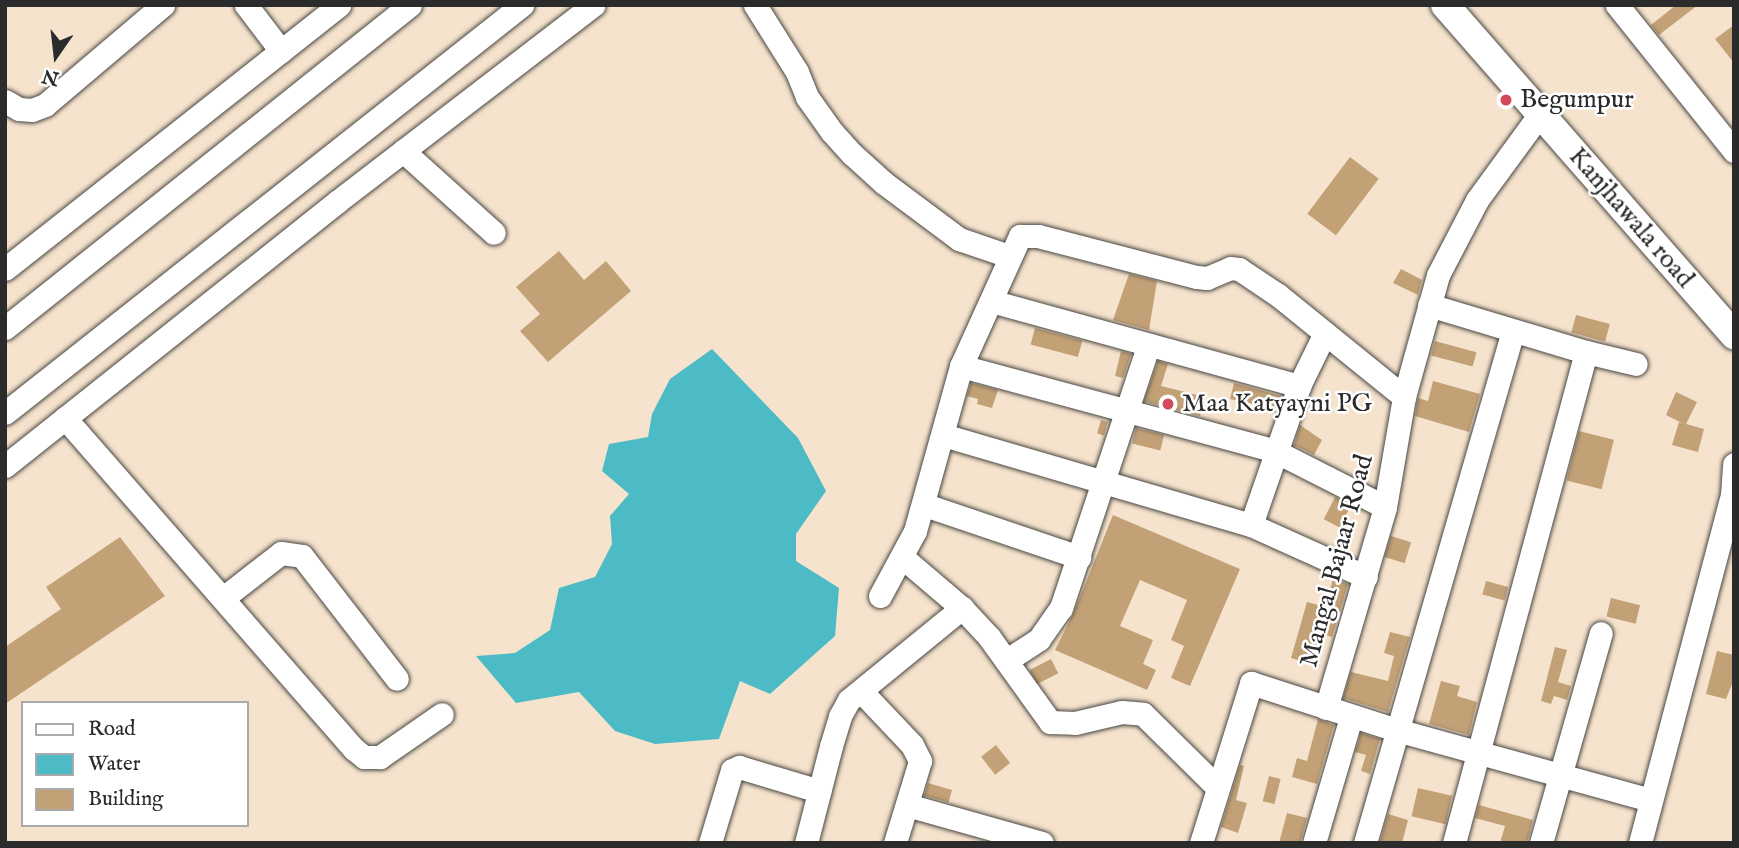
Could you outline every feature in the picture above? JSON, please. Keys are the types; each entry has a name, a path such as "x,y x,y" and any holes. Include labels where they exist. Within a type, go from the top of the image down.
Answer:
{"main road":[{"name":"Kanjhawala road","path":"1458,7 1540,114 1734,335"},
{"name":"Kanjhawala road","path":"1458,7 1734,305"}],"street":[{"path":"5,101 19,110 32,110 45,105 163,5"},
{"path":"246,5 281,51"},
{"path":"5,269 339,5"},
{"path":"5,328 410,5"},
{"path":"5,413 522,5"},
{"path":"5,466 403,151 593,5"},
{"path":"755,5 783,47 807,97 852,154 884,183 959,239 1009,256"},
{"path":"1618,5 1734,152"},
{"name":"Mangal Bajaar Road","path":"1326,708 1385,508 1404,397 1438,275 1466,218 1499,167 1540,114"},
{"path":"403,151 494,233"},
{"path":"880,596 902,557 925,505 961,366 1016,240 1029,234 1197,277 1207,278 1230,268 1239,269 1270,289 1404,397"},
{"path":"991,301 1300,386"},
{"path":"1429,305 1586,352 1636,364"},
{"path":"1365,843 1400,731 1513,331"},
{"path":"1251,525 1300,386 1325,333"},
{"path":"1007,660 1039,639 1053,622 1079,557 1148,346"},
{"path":"1454,843 1586,352"},
{"path":"961,366 1275,451 1385,508"},
{"path":"65,418 323,717 364,757 380,757 442,714"},
{"path":"943,435 1251,525 1366,577"},
{"path":"1640,843 1726,552 1734,464"},
{"path":"925,505 1079,557"},
{"path":"223,598 281,553 302,556 397,679"},
{"path":"902,557 962,608 1007,660 1036,706 1050,722 1074,723 1122,712 1143,714 1217,787"},
{"path":"806,843 840,716 849,700 962,608"},
{"path":"1541,843 1601,633"},
{"path":"1200,843 1251,683 1351,717 1651,800"},
{"path":"861,691 918,755 918,771 895,843"},
{"path":"1314,843 1351,717"},
{"path":"710,843 732,770 747,769 819,791"},
{"path":"907,805 1042,843"}],"water":[{"path":"712,349 798,438 826,491 796,534 796,561 839,588 835,636 770,694 740,681 719,739 655,744 615,731 579,692 516,703 476,656 515,653 550,630 559,588 595,577 612,544 610,516 629,494 602,471 609,444 648,437 652,414 670,379"}],"building":[{"path":"1676,5 1698,5 1659,35 1651,25"},
{"path":"1734,25 1734,63 1715,39"},
{"path":"1350,157 1379,179 1336,235 1307,214"},
{"path":"559,251 584,280 606,261 631,291 548,362 520,331 540,314 516,287"},
{"path":"1401,269 1422,280 1418,295 1393,283"},
{"path":"1129,274 1157,281 1149,330 1113,320"},
{"path":"1576,315 1610,324 1605,341 1571,332"},
{"path":"1035,328 1082,341 1078,357 1031,344"},
{"path":"1435,341 1477,352 1473,367 1431,355"},
{"path":"1121,351 1131,354 1123,378 1115,376"},
{"path":"1158,361 1168,364 1161,386 1205,397 1200,416 1144,401"},
{"path":"1433,381 1480,394 1469,432 1415,416 1418,398 1428,401"},
{"path":"971,383 998,390 992,408 977,404 978,399 967,396"},
{"path":"1234,383 1281,396 1276,409 1230,399"},
{"path":"1676,392 1697,402 1686,424 1704,429 1698,452 1672,445 1679,422 1684,424 1666,415"},
{"path":"1101,420 1108,422 1104,435 1097,433"},
{"path":"1300,425 1322,440 1314,455 1294,445"},
{"path":"1136,428 1164,435 1160,451 1132,444"},
{"path":"1579,431 1614,440 1602,489 1567,480"},
{"path":"1335,497 1351,505 1340,527 1324,519"},
{"path":"1113,515 1240,569 1190,686 1171,678 1184,646 1171,640 1187,600 1140,580 1120,626 1153,640 1143,664 1156,670 1147,690 1055,650 1074,612"},
{"path":"1391,536 1411,542 1405,563 1385,557"},
{"path":"120,537 165,596 5,704 5,647 61,609 46,587"},
{"path":"1333,578 1348,584 1332,637 1323,634 1315,665 1291,658 1307,602 1326,607"},
{"path":"1486,581 1508,587 1505,600 1482,595"},
{"path":"1611,598 1640,605 1636,624 1606,616"},
{"path":"1390,632 1410,637 1388,712 1343,698 1351,672 1388,681 1394,656 1384,653"},
{"path":"1555,647 1567,650 1558,682 1571,686 1567,700 1554,696 1551,704 1541,701"},
{"path":"1717,651 1734,655 1734,679 1726,699 1706,694"},
{"path":"1051,659 1058,673 1037,684 1030,670"},
{"path":"1441,681 1460,686 1457,696 1477,702 1469,735 1429,724"},
{"path":"1318,719 1334,725 1317,784 1292,777 1297,758 1307,761"},
{"path":"1361,733 1380,739 1370,774 1361,771 1366,755 1355,752"},
{"path":"996,745 1010,763 995,775 981,757"},
{"path":"1240,765 1244,766 1236,800 1247,803 1238,833 1221,827"},
{"path":"1269,776 1281,779 1274,804 1263,801"},
{"path":"928,783 952,790 948,802 924,795"},
{"path":"1418,788 1452,796 1446,824 1411,816"},
{"path":"1479,805 1533,820 1527,843 1500,843 1505,826 1475,818"},
{"path":"1287,813 1307,818 1300,843 1279,843"},
{"path":"1388,814 1408,820 1402,843 1380,842"}],"place":[{"name":"Begumpur","path":"1506,100"},
{"name":"Maa Katyayni PG","path":"1168,404"}]}
